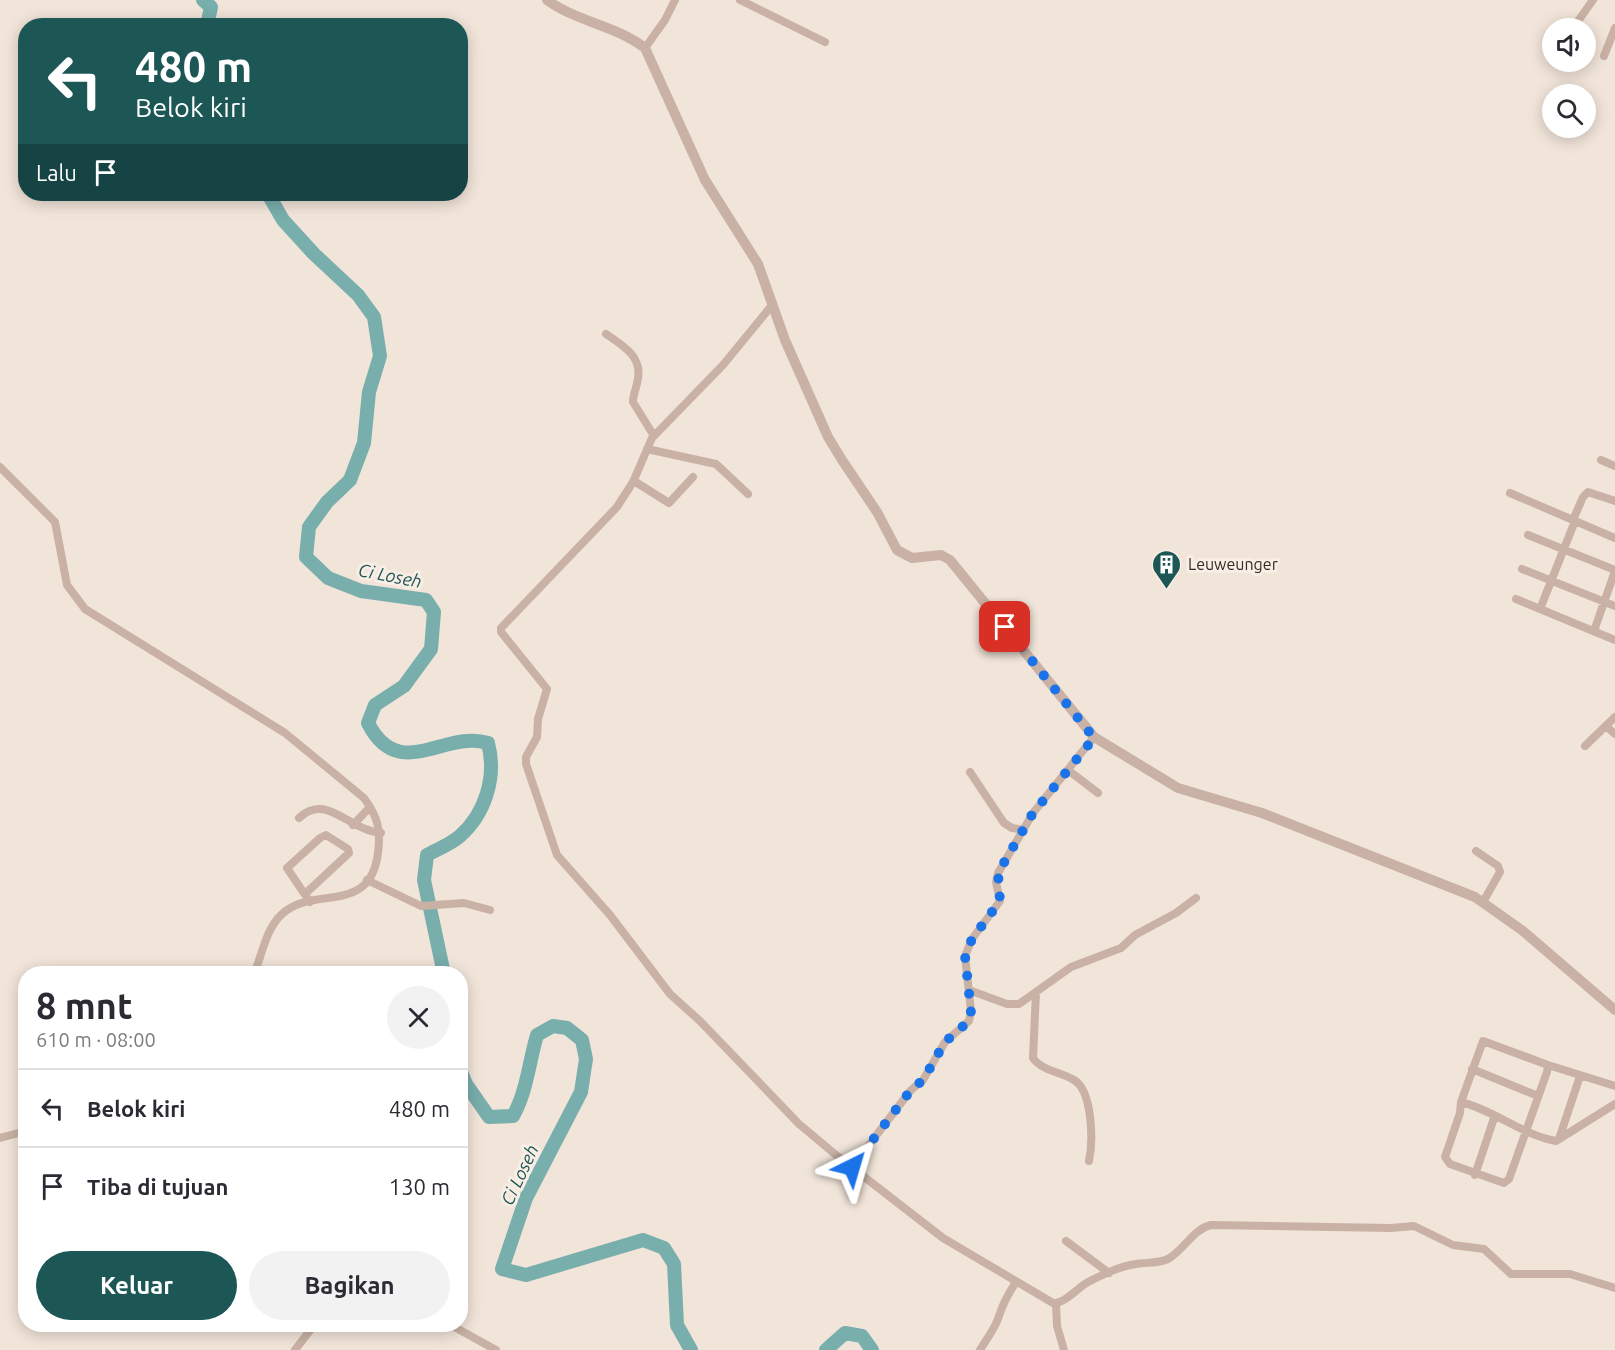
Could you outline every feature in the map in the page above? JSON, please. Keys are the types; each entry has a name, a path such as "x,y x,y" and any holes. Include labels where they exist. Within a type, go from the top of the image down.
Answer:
{"street":[{"path":"547,0 571,15 631,37 645,48 705,180 758,264 785,340 828,437 877,512 897,550 912,558 941,555 951,560 1094,738 1178,788 1262,813 1483,902 1523,931 1615,1010"},
{"path":"645,48 665,20 675,0"},
{"path":"740,0 825,42"},
{"path":"1580,18 1593,0"},
{"path":"1604,56 1615,28"},
{"path":"774,304 723,365 650,441 634,481 617,507 501,628 503,638 547,689 540,713 537,737 526,757 527,770 557,855 610,915 649,970 799,1124 944,1238 1016,1282 1056,1303"},
{"path":"606,334 625,348 638,363 639,377 633,402 650,441 716,464 748,494"},
{"path":"1601,460 1615,465"},
{"path":"0,466 55,522 68,585 85,609 285,733 351,786 370,807 381,833 377,860 368,880 359,890 301,903 280,915 272,928 257,966"},
{"path":"634,481 669,503 693,477"},
{"path":"1540,609 1583,497 1588,492 1615,501"},
{"path":"1510,493 1615,538"},
{"path":"1528,536 1615,571 1594,631"},
{"path":"1522,569 1615,606"},
{"path":"1516,599 1615,640"},
{"path":"1585,746 1615,717"},
{"path":"1606,726 1615,734"},
{"path":"852,1167 911,1090 923,1080 945,1042 969,1021 969,990 965,968 968,947 1000,901 998,873 1033,813 1094,738"},
{"path":"1068,770 1098,793"},
{"path":"970,772 1006,825 1024,830"},
{"path":"299,818 313,807 324,808 366,831 381,833"},
{"path":"353,825 370,807"},
{"path":"306,893 349,853 348,849 333,837 326,835 288,865 288,870 306,893 310,902"},
{"path":"1476,850 1498,866 1500,872 1483,902"},
{"path":"368,880 408,902 427,906 464,903 490,910"},
{"path":"969,990 1014,1005 1019,1004 1071,967 1121,948 1135,935 1176,913 1196,898"},
{"path":"1036,992 1033,1058 1042,1066 1074,1080 1079,1085 1091,1124 1093,1140 1089,1161"},
{"path":"1548,1065 1506,1182 1501,1184 1450,1164 1445,1157 1480,1043 1485,1041 1548,1065 1615,1086"},
{"path":"1472,1069 1538,1096"},
{"path":"1559,1140 1580,1076"},
{"path":"1461,1102 1550,1140 1559,1140 1615,1104"},
{"path":"1475,1175 1494,1118"},
{"path":"1566,1118 1578,1128"},
{"path":"0,1138 18,1133"},
{"path":"1056,1303 1087,1283 1109,1273 1135,1264 1164,1261 1201,1228 1211,1225 1391,1228 1410,1226 1453,1245 1484,1249 1511,1274 1570,1274 1615,1288"},
{"path":"1066,1241 1109,1273"},
{"path":"980,1350 999,1317 1000,1308 1016,1282"},
{"path":"1056,1303 1058,1326 1064,1350"},
{"path":"296,1350 309,1332"},
{"path":"463,1332 496,1350"}],"waterway":[{"name":"Ci Loseh","path":"203,0 211,7 209,18"},
{"name":"Ci Loseh","path":"272,201 283,220 314,254 358,295 374,317 380,356 369,392 364,443 350,480 327,502 309,527 306,557 328,578 361,591 426,600 434,612 431,649 404,686 375,705 368,723 380,741 394,750 424,751 455,743 472,741 488,743 490,782 482,806 469,827 456,839 427,855 424,880 442,966"},
{"name":"Ci Loseh","path":"468,1087 489,1117 513,1116 525,1087 537,1035 553,1026 567,1028 582,1040 586,1059 581,1092 526,1198 502,1269 526,1275 643,1240 664,1248 674,1264 677,1325 691,1350"},
{"name":"Ci Loseh","path":"826,1350 845,1333 862,1336 872,1350"}],"place":[{"name":"Leuweunger","path":"1167,590"}],"route":[{"path":"852,1167 883,1130 911,1090 923,1080 945,1042 969,1021 971,1011 965,956 972,939 1000,901 1000,891 996,882 998,873 1033,813 1094,738 1005,627"}]}
